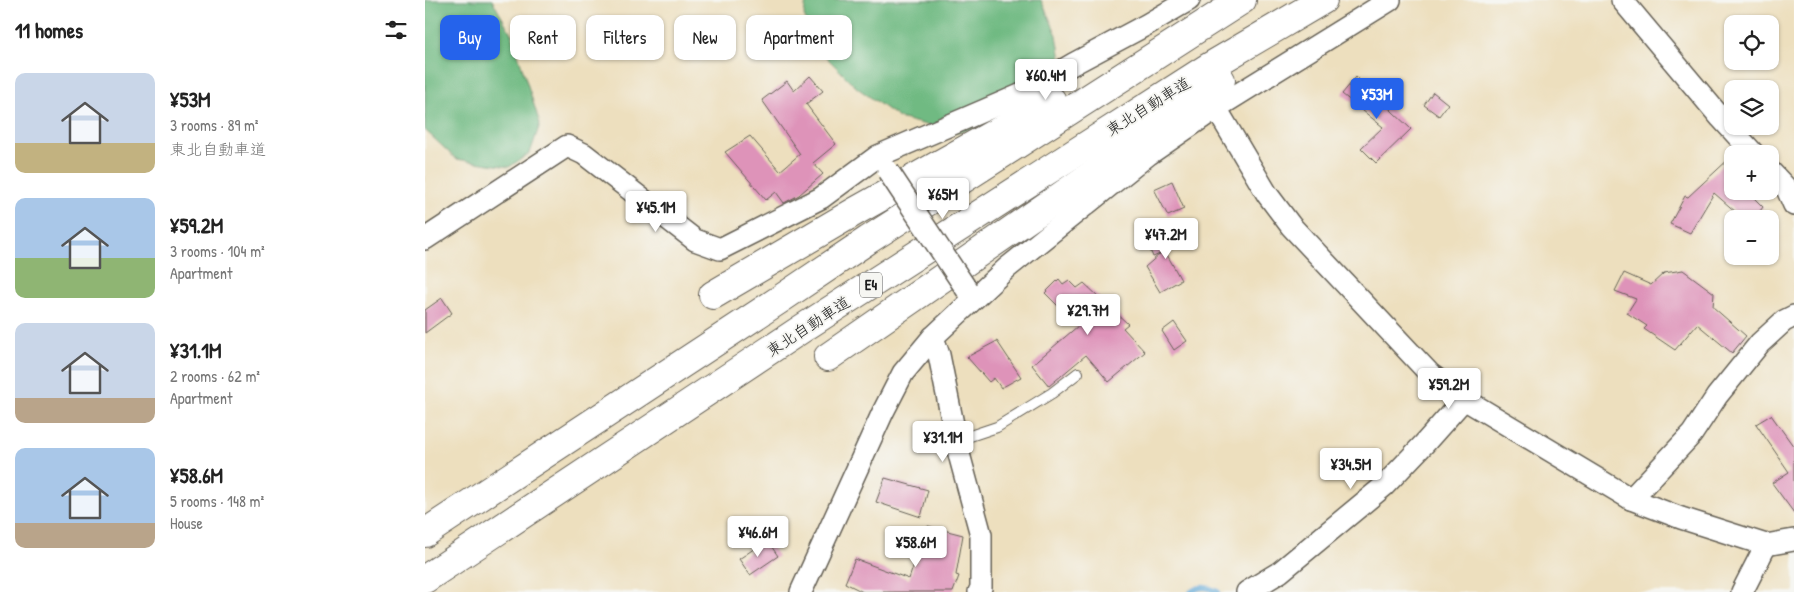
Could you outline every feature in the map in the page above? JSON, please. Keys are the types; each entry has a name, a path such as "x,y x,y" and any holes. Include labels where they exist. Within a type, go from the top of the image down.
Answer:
{"highway":[{"name":"東北自動車道","path":"425,579 901,265 1209,67 1323,0"},
{"path":"828,357 1097,171 1329,0"},
{"path":"713,295 865,206 1097,76 1238,3"},
{"name":"E4","path":"425,533 868,240 1238,3"}],"street":[{"path":"425,239 567,146 585,154 695,240 720,249 821,198 883,163 1020,96 1073,64 1189,0"},
{"path":"801,592 883,412 903,373 970,295 1007,268 1149,154 1216,108 1390,0"},
{"path":"1623,0 1746,145"},
{"path":"1216,108 1267,194 1291,226 1430,374 1464,399 1631,499 1681,518 1766,545 1794,540"},
{"path":"883,163 970,295"},
{"path":"1779,181 1787,189 1794,204"},
{"path":"1631,499 1691,434 1717,396 1760,343 1784,321 1794,316"},
{"path":"933,337 939,355 958,440 959,454 981,535 981,588 979,592"},
{"path":"1250,591 1280,572 1383,486 1425,444 1464,399"},
{"path":"1742,592 1766,545"}],"lane":[{"path":"958,440 997,427 1078,374"}],"green space":[{"path":"425,0 492,0 510,32 510,60 520,60 540,124 530,153 509,167 456,159 425,130"},
{"path":"806,0 1041,0 1057,35 1063,72 1004,120 957,133 899,118 856,87 829,60 852,60 852,15 804,15"}],"building":[{"path":"810,76 823,91 806,104 836,144 813,163 823,174 799,195 784,203 776,192 766,200 725,152 750,136 780,171 800,154 762,100 787,81 794,91"},
{"path":"1356,77 1411,129 1376,163 1361,148 1383,127 1342,94"},
{"path":"1433,92 1448,104 1439,116 1424,105"},
{"path":"1724,164 1724,200 1756,200 1763,207 1761,210 1734,210 1714,193 1690,233 1670,224 1685,196 1688,197"},
{"path":"1172,181 1184,209 1168,216 1154,189"},
{"path":"1187,227 1193,239 1165,251 1181,280 1160,292 1145,267 1160,254 1153,257 1149,247"},
{"path":"1683,270 1714,293 1713,307 1746,336 1732,353 1697,324 1675,350 1644,329 1647,326 1627,313 1636,299 1615,291 1624,273 1651,285 1664,273"},
{"path":"1059,279 1063,284 1069,280 1077,288 1084,283 1128,324 1123,328 1145,352 1109,382 1086,355 1049,386 1032,365 1078,326 1045,293"},
{"path":"442,298 452,313 425,333 425,310"},
{"path":"1174,322 1187,341 1174,350 1162,331"},
{"path":"997,341 1021,377 1001,388 994,378 989,382 967,357"},
{"path":"1771,415 1794,447 1794,513 1772,483 1789,472 1756,424"},
{"path":"885,478 928,490 921,517 876,502"},
{"path":"928,526 963,535 956,575 959,576 953,592 863,592 845,583 855,559 909,579 915,561 917,562"},
{"path":"767,540 778,556 750,575 739,559"}],"waterway":[{"path":"1191,592 1198,588 1211,589 1218,592"}]}
